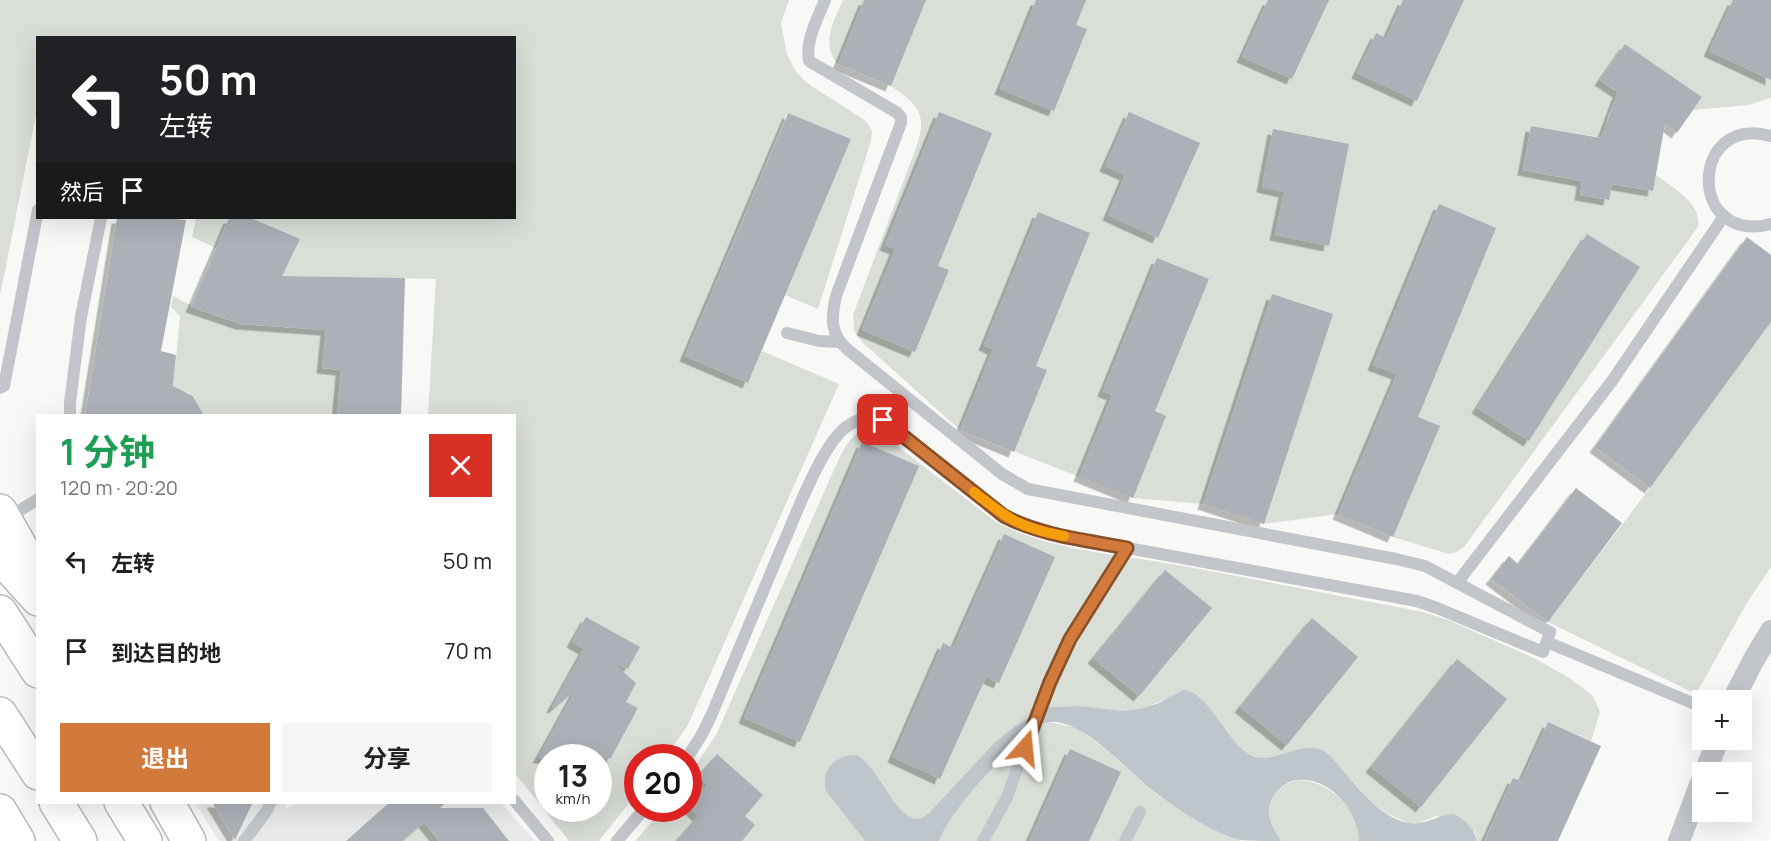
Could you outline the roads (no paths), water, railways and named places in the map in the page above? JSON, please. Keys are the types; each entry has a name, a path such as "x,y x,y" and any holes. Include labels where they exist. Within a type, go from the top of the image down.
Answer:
{"main road":[{"path":"3,515 36,574"},
{"path":"0,558 36,597"},
{"path":"0,612 36,668"},
{"path":"0,714 36,770"},
{"path":"57,804 80,841"},
{"path":"122,804 145,841"},
{"path":"167,804 189,841"},
{"path":"0,811 18,841"}],"street":[{"path":"1738,690 1771,631"},
{"path":"1679,841 1692,807"}],"lane":[{"path":"696,744 711,716 805,493 833,442 845,427 860,419 875,418 889,424 1004,516 1022,526 1042,532 1417,601 1543,652 1550,632 1425,566 1028,489 1002,474 839,342 833,331 832,321 836,296 901,123 901,117 809,61 807,52 809,42 825,0"},
{"path":"1771,136 1760,132 1744,134 1731,139 1719,149 1711,161 1707,176 1714,205 1724,216 1738,224 1754,227 1771,224"},
{"path":"1457,582 1611,381 1724,216"},
{"path":"0,388 4,386 36,219"},
{"path":"70,414 81,317 101,219"},
{"path":"787,333 819,341 839,342"},
{"path":"3,515 36,500"},
{"path":"982,841 1007,797 1037,713 1070,639 1127,548"},
{"path":"1547,642 1692,703"},
{"path":"516,802 548,841"},
{"path":"244,841 270,804"},
{"path":"1125,841 1140,812"},
{"path":"617,841 633,822"}]}
